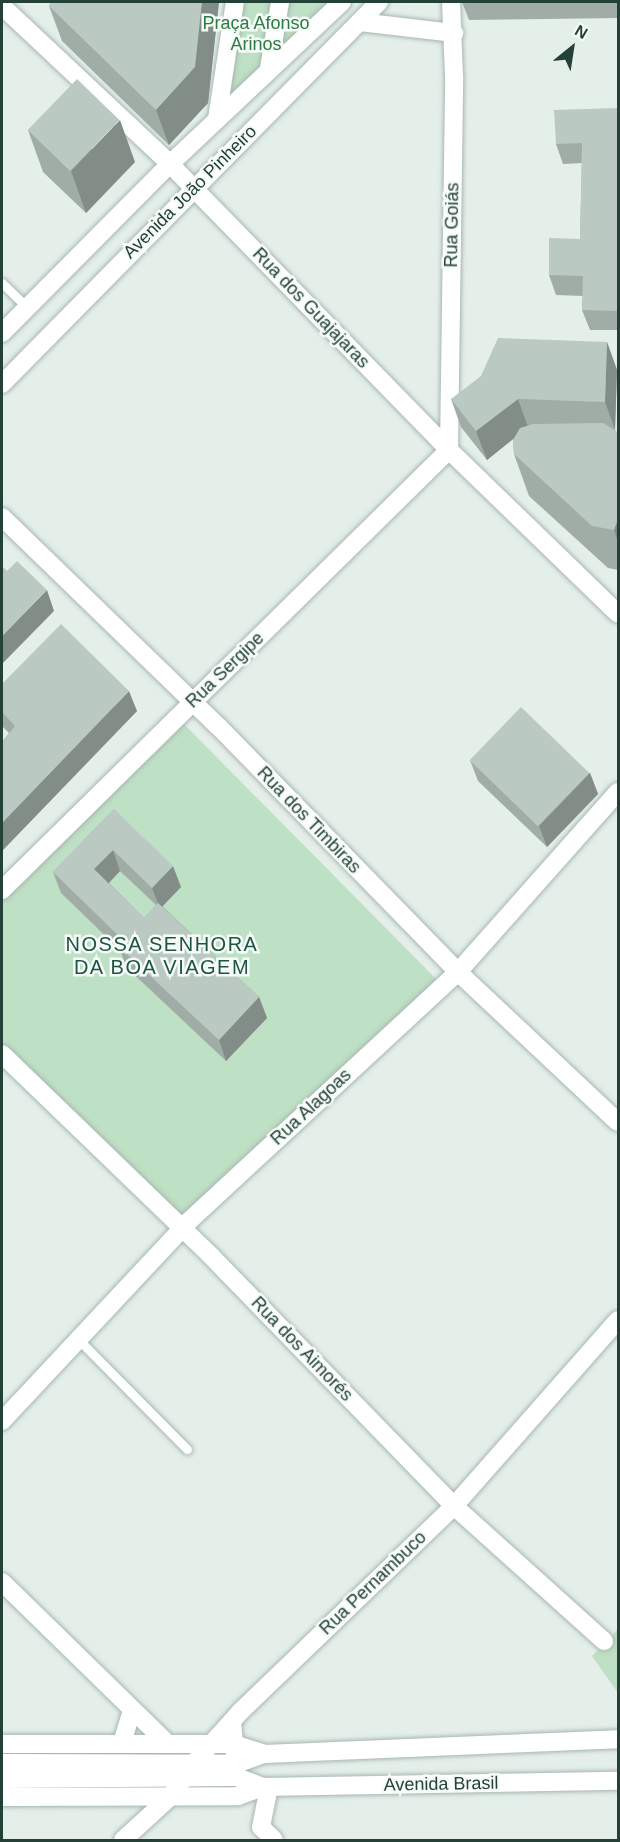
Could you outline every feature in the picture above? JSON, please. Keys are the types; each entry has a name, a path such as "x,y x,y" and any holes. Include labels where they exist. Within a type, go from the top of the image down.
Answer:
{"street":[{"path":"217,119 235,2"},
{"path":"269,68 280,2"},
{"name":"Avenida João Pinheiro","path":"2,333 170,164 269,68 342,2"},
{"name":"Avenida João Pinheiro","path":"2,384 379,2"},
{"name":"Rua Goiás","path":"449,450 454,33 451,2"},
{"name":"Rua dos Guajajaras","path":"2,6 194,187 449,450 611,601 618,614"},
{"path":"360,22 454,33"},
{"name":"Rua Sergipe","path":"2,890 449,450"},
{"name":"Rua dos Timbiras","path":"2,517 193,701 458,972 618,1122"},
{"name":"Rua Alagoas","path":"2,1421 182,1229 458,972 618,792"},
{"name":"Rua dos Aimorés","path":"2,1054 182,1229 454,1506 604,1641"},
{"name":"Rua Pernambuco","path":"123,1840 171,1796 182,1777 232,1721 454,1506 618,1320"},
{"path":"2,1582 166,1742"},
{"path":"122,1743 132,1711"},
{"path":"232,1721 237,1770"},
{"name":"Avenida Brasil","path":"2,1744 211,1743 234,1744 264,1754 618,1739"},
{"name":"Avenida Brasil","path":"2,1779 182,1777 237,1770 264,1754"},
{"name":"Avenida Brasil","path":"2,1763 195,1762 237,1770 266,1787"},
{"name":"Avenida Brasil","path":"2,1797 238,1796 266,1787 618,1781"},
{"path":"266,1787 268,1834"}],"lane":[{"path":"2,283 27,307"},
{"path":"78,1339 187,1449"}],"green space":[{"name":"Praça Afonso Arinos","path":"228,2 335,2 211,125"},
{"path":"177,717 443,986 195,1224 171,1214 2,1050 2,890"},
{"path":"618,1629 618,1693 592,1656"}],"building":[{"path":"51,2 202,2 195,67 156,110 49,6"},
{"path":"77,79 119,120 70,171 28,130"},
{"path":"618,108 618,311 582,310 583,276 549,275 549,238 580,239 582,143 556,144 554,110"},
{"path":"498,338 607,342 605,402 518,399 476,431 451,399 481,376"},
{"path":"603,423 618,434 618,519 614,530 592,526 514,454 513,440 520,428 533,424"},
{"path":"17,561 47,590 2,636 2,566 7,571"},
{"path":"61,624 129,691 2,823 2,742 15,726 2,712 2,684"},
{"path":"521,707 589,773 538,826 470,760"},
{"path":"114,809 173,866 152,888 113,850 94,869 144,918 158,903 259,997 219,1040 118,946 123,940 53,872"}],"district":[{"name":"NOSSA SENHORA DA BOA VIAGEM","path":"162,956"}]}
